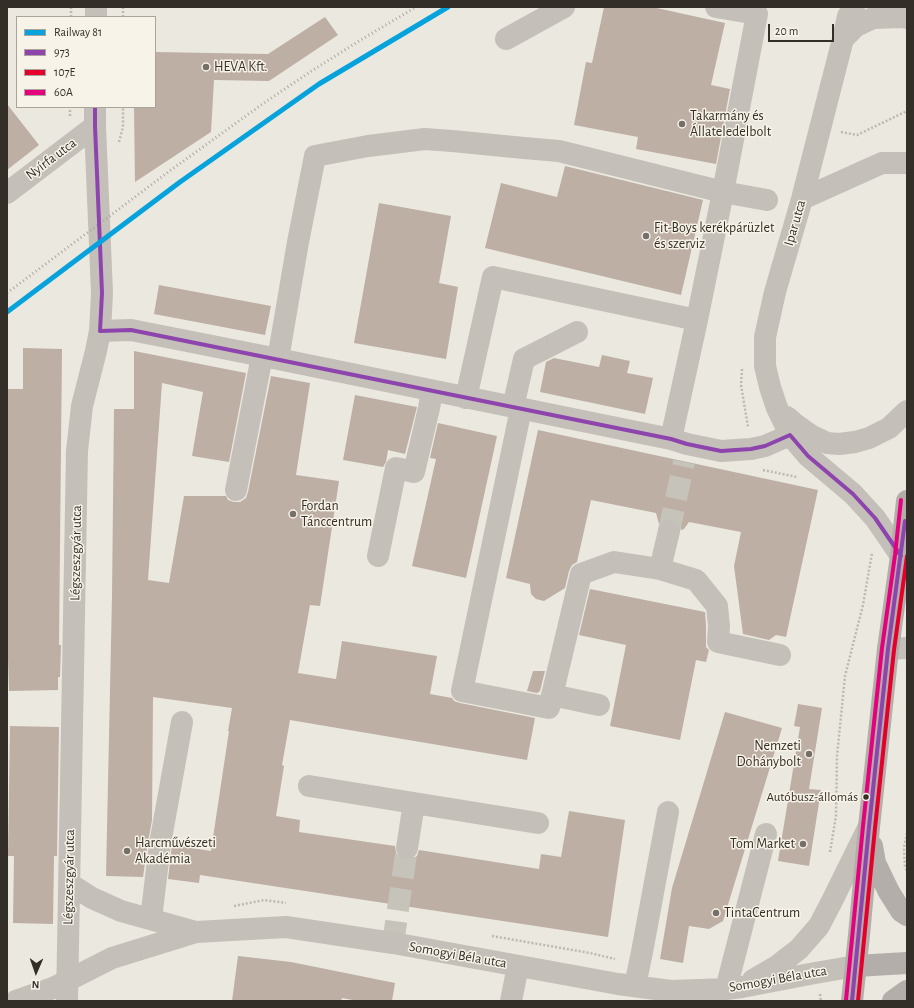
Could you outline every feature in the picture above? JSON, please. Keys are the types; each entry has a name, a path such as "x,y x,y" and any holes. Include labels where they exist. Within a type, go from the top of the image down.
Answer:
{"main road":[{"path":"852,1001 869,827 898,648 901,556 907,501"},
{"path":"869,827 875,863 888,892 901,911 907,915"},
{"path":"856,966 907,963"},
{"path":"893,1001 907,991"}],"street":[{"path":"506,39 564,7"},
{"path":"681,448 697,320 757,14 716,7"},
{"name":"Ipar utca","path":"854,7 848,16 802,199 775,292 765,337 765,366 777,408 790,435 808,456 853,494 875,518 901,556"},
{"path":"843,39 856,26 873,18 902,16 907,18"},
{"name":"Nyírfa utca","path":"7,192 95,116"},
{"name":"Légszeszgyár utca","path":"67,991 77,451 82,406 100,331 102,293 95,116"},
{"path":"236,490 298,242 315,156 368,146 425,139 452,140 559,151 723,192 766,200"},
{"path":"802,199 882,163 907,162"},
{"path":"466,398 493,277 697,320"},
{"path":"100,331 130,330 270,357 517,408 681,448 722,451 751,449 765,446 790,435"},
{"path":"577,332 524,359 517,408 462,691 549,708 581,574 614,562 660,569 696,580 717,606 719,626 718,642 780,655"},
{"path":"378,556 396,468 414,472 432,391"},
{"name":"Ipar utca","path":"777,408 795,424 812,436 827,443 839,444 869,438 888,428 907,411"},
{"path":"660,569 668,531"},
{"path":"552,695 599,705"},
{"path":"151,919 160,844 182,722"},
{"path":"309,786 538,823"},
{"path":"407,848 414,803"},
{"path":"635,986 668,812"},
{"path":"734,988 777,966 799,949 810,938 819,926 869,827"},
{"path":"734,988 766,834"},
{"path":"70,884 92,898 121,910 196,932"},
{"name":"Somogyi Béla utca","path":"16,1001 53,988 67,991 112,958 196,932 286,927 394,943 618,984 671,991 734,988 856,966"},
{"path":"511,1001 518,966"}],"path":[{"path":"762,470 798,478"},
{"path":"830,853 836,816 837,756 845,676 862,605 872,557 872,550"},
{"path":"907,833 904,848 905,867 907,871"},
{"path":"815,973 815,989 820,992 821,1001"}],"building":[{"path":"604,7 652,7 725,23 711,85 730,89 716,164 636,149 638,137 574,125 586,62 592,63"},
{"path":"325,17 338,35 269,81 214,80 211,132 135,182 134,108 156,108 156,52 268,54"},
{"path":"7,104 39,145 7,170"},
{"path":"565,166 703,200 681,295 485,248 501,183 557,197"},
{"path":"379,203 451,216 439,283 458,287 446,359 354,343"},
{"path":"159,285 271,306 265,335 154,314"},
{"path":"23,348 62,349 59,645 61,645 58,690 9,691 7,628 7,389 23,389"},
{"path":"134,351 246,373 229,462 192,456 203,392 162,383 148,580 169,583 184,496 226,496 228,500 234,502 240,502 246,498 271,376 310,383 296,475 339,481 320,606 310,605 298,673 336,679 342,641 437,656 430,694 452,698 454,701 460,703 535,718 527,760 290,720 282,765 284,766 276,816 300,820 299,832 395,846 396,853 399,857 405,860 412,859 417,856 419,850 539,869 541,854 561,857 569,811 625,820 608,937 200,875 199,883 168,879 172,845 211,851 232,708 153,697 152,820 143,877 106,876 112,596 114,409 134,409"},
{"path":"602,355 630,361 627,373 653,378 645,414 540,392 546,362 554,358 599,367"},
{"path":"355,395 417,407 405,454 388,450 386,462 383,467 343,460"},
{"path":"438,423 497,436 466,578 412,566 436,459 430,458"},
{"path":"538,430 818,490 786,637 776,635 769,640 743,634 734,566 741,532 689,522 684,529 681,530 678,522 672,519 665,519 659,524 656,513 591,500 577,562 572,565 569,571 565,588 544,601 536,599 531,594 530,584 506,578"},
{"path":"590,589 705,612 706,647 709,650 706,662 696,660 680,740 610,726 626,645 579,635"},
{"path":"533,671 545,671 540,691 537,693 527,691"},
{"path":"798,704 822,708 809,789 821,790 809,866 778,861 800,727 794,726"},
{"path":"725,712 782,728 723,921 709,929 689,926 683,963 660,959 672,888"},
{"path":"10,726 59,727 57,856 54,856 53,924 13,923 14,856 8,856"},
{"path":"238,956 291,962 395,983 392,1001 358,1001 342,998 341,1001 232,1001"}],"tunnel":[{"path":"669,531 684,462"},
{"path":"393,943 407,848"}],"railway":[{"path":"7,293 171,170 261,105 359,41 416,7"}],"rail line":[{"name":"81","path":"7,312 180,182 319,84 448,7"}],"transit line":[{"name":"973","path":"95,108 102,293 100,331 131,330 671,439 721,451 751,449 765,446 790,435 808,456 853,494 875,518 901,556"},
{"name":"60A","path":"846,1000 882,648 901,500"},
{"name":"973","path":"852,1001 888,649 905,521"},
{"name":"107E","path":"858,1001 894,650 907,556"}],"place":[{"name":"HEVA Kft.","path":"206,67"},
{"name":"Takarmány és Állateledelbolt","path":"682,124"},
{"name":"Fit-Boys kerékpárüzlet és szerviz","path":"646,236"},
{"name":"Fordan Tánccentrum","path":"293,514"},
{"name":"Nemzeti Dohánybolt","path":"809,754"},
{"name":"Autóbusz-állomás","path":"866,797"},
{"name":"Tom Market","path":"803,844"},
{"name":"Harcművészeti Akadémia","path":"127,851"},
{"name":"TintaCentrum","path":"716,913"}]}
